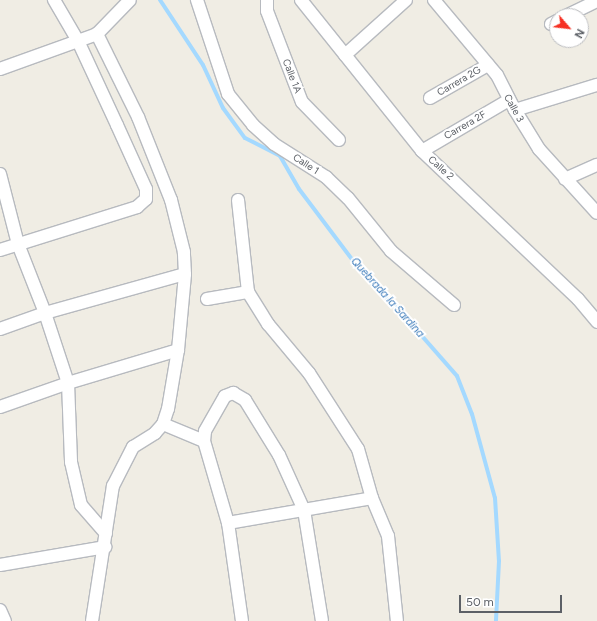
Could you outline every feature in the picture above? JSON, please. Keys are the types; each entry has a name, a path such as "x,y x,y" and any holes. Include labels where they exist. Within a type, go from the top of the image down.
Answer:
{"street":[{"path":"0,250 137,207 146,198 146,189 78,41 54,0"},
{"path":"0,69 97,34 130,0"},
{"name":"Calle 1","path":"197,0 228,94 253,126 274,144 326,177 348,198 391,251 454,304"},
{"name":"Calle 1A","path":"267,0 267,10 302,102 339,140"},
{"name":"Calle 2","path":"301,0 422,151 578,299 597,322"},
{"path":"345,55 406,0"},
{"name":"Calle 3","path":"434,0 497,75 512,105 539,150 597,213"},
{"path":"583,8 597,1"},
{"path":"92,621 106,540 113,486 133,447 154,433 164,424 178,350 185,274 184,252 171,200 138,117 97,34"},
{"name":"Carrera 2G","path":"430,98 488,64"},
{"name":"Carrera 2F","path":"422,151 512,105 597,85"},
{"path":"117,125 138,117"},
{"path":"565,179 597,165"},
{"path":"0,174 18,244 46,313 68,383 71,462 81,505 106,540"},
{"path":"238,200 248,292 268,324 309,373 358,450 372,498 388,536 397,621"},
{"path":"0,329 46,313 185,274"},
{"path":"207,299 248,292"},
{"path":"0,407 68,383 178,350"},
{"path":"242,621 228,523 204,441 205,431 224,396 232,393 245,400 279,455 304,510 322,621"},
{"path":"164,424 204,441"},
{"path":"228,523 372,498"},
{"path":"0,564 106,540"},
{"path":"0,610 5,621"}],"waterway":[{"name":"Quebrada la Sardina","path":"160,0 203,65 223,108 245,138 280,156 299,189 363,274 407,319 457,376 472,414 495,498 499,561 496,621"}]}
